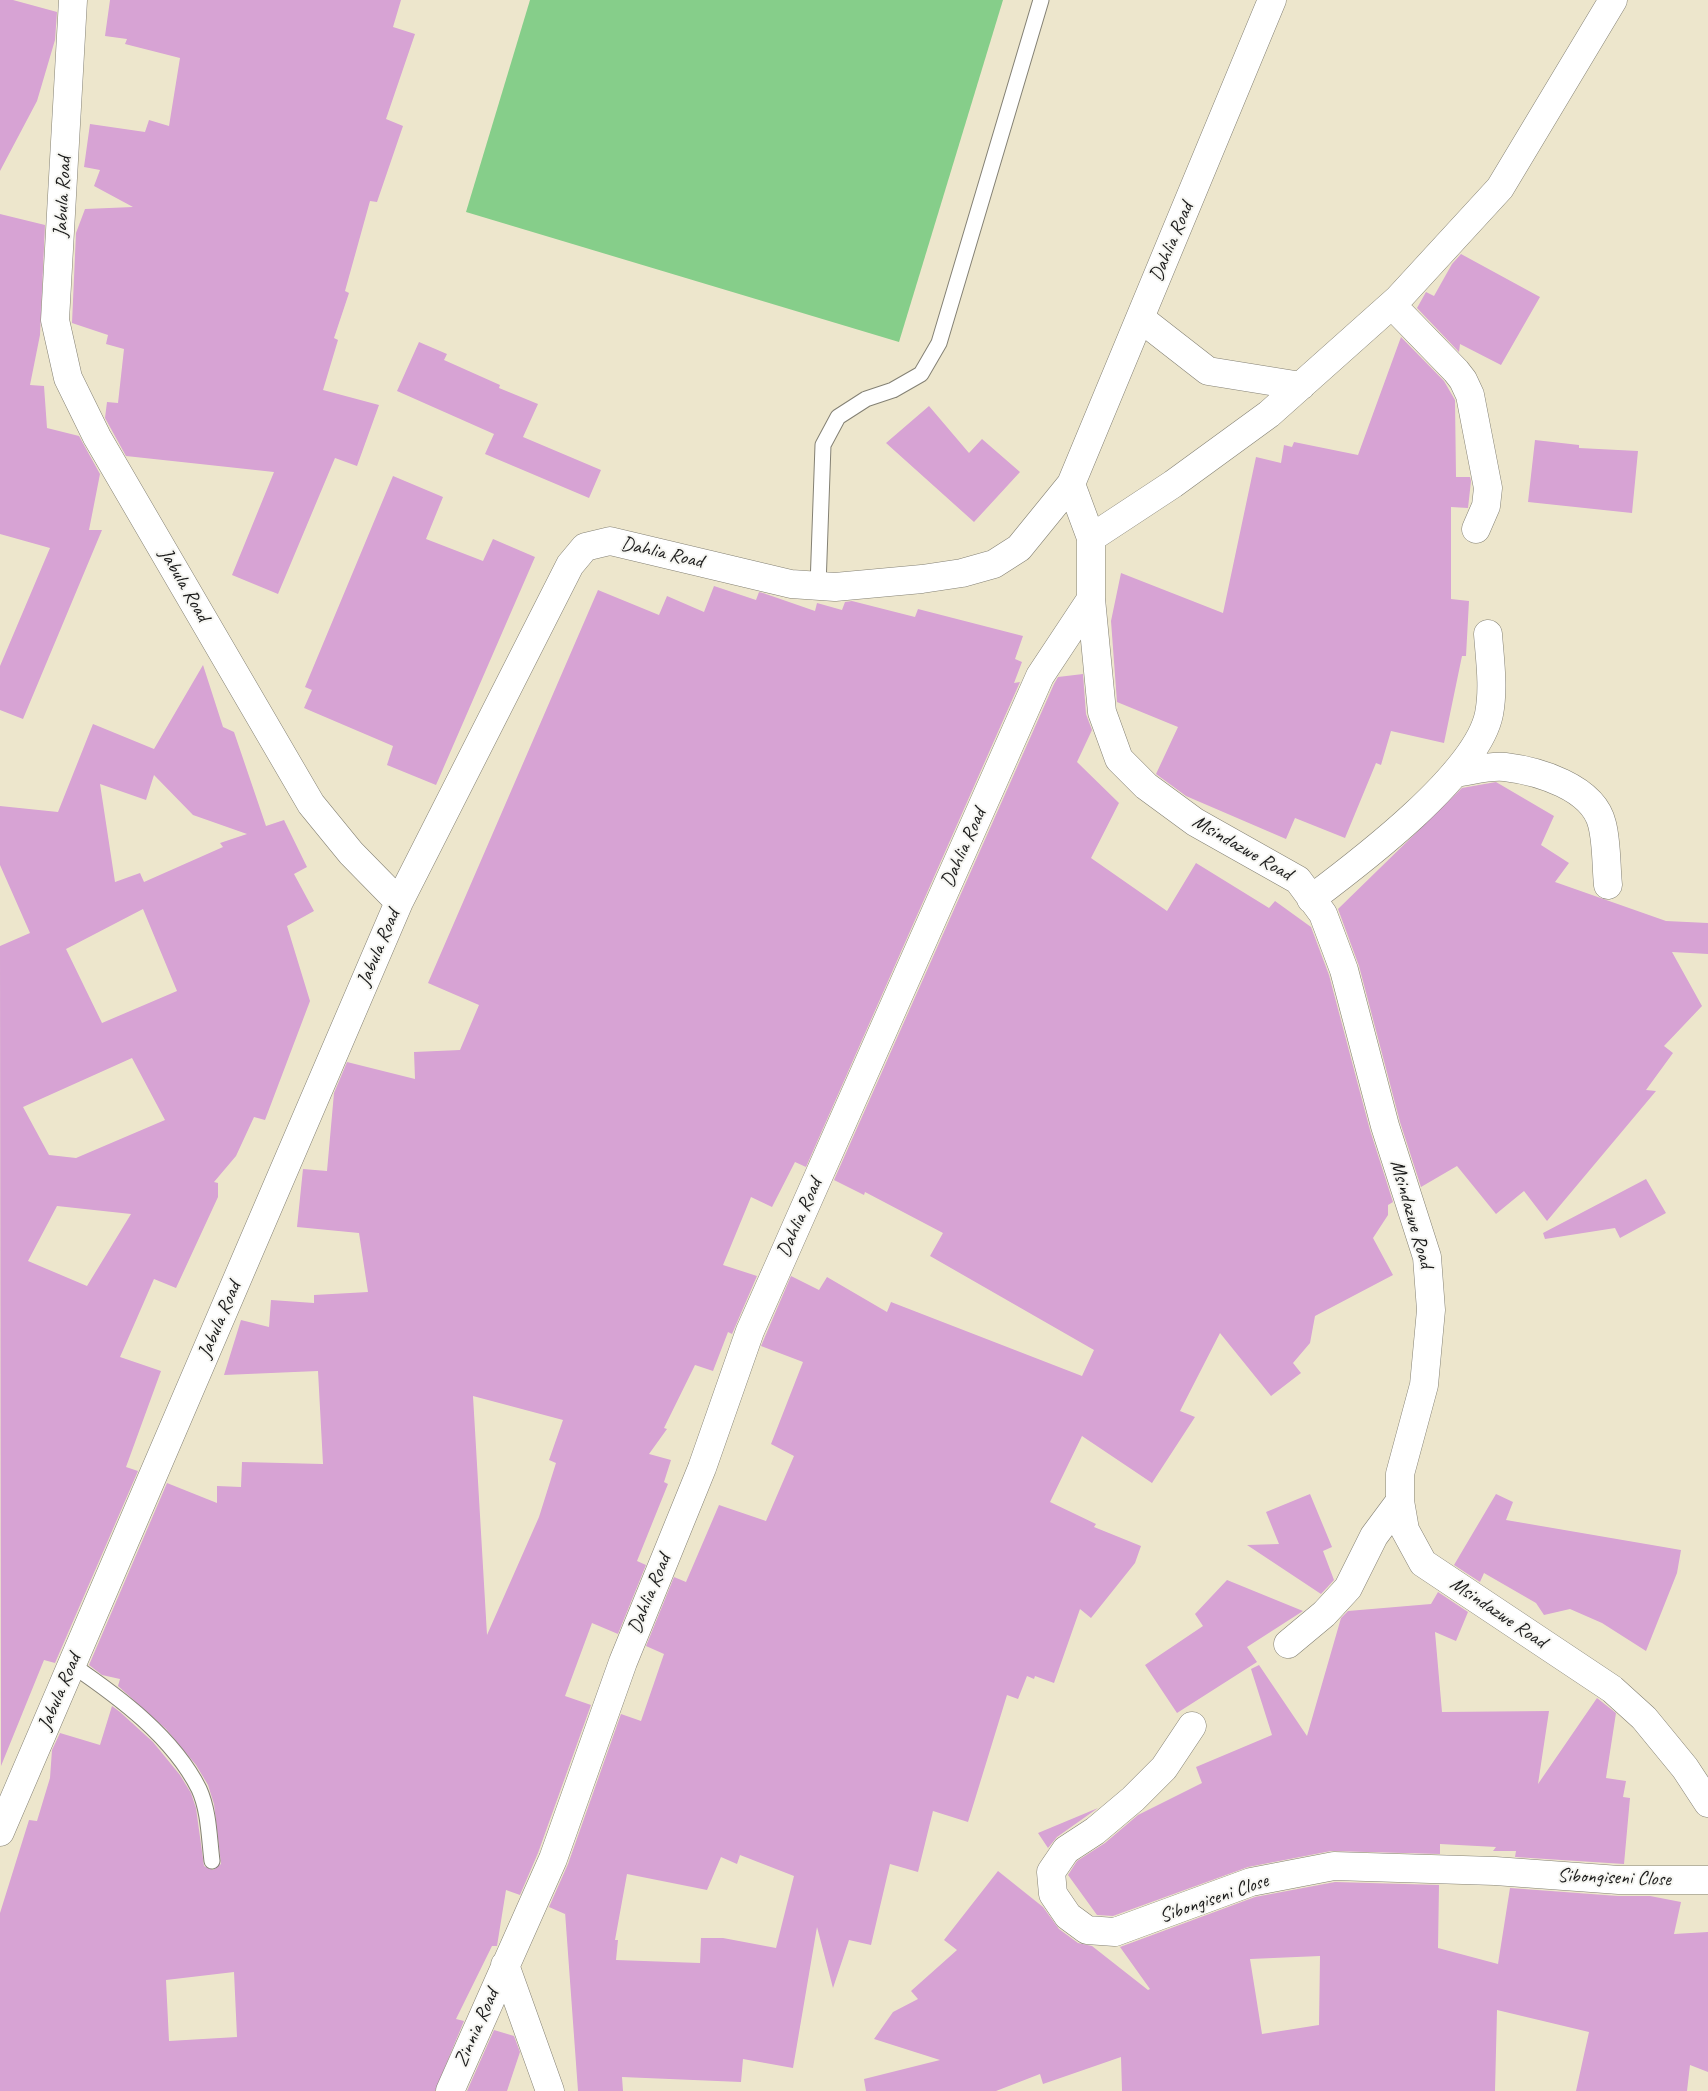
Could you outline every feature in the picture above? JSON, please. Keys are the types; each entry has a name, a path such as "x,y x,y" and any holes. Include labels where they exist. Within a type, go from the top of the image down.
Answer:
{"street":[{"name":"Jabula Road","path":"0,1832 399,902 351,853 311,804 97,437 68,378 54,320 73,0"},
{"name":"Dahlia Road","path":"399,902 570,565 585,548 610,541 791,584 818,586 878,584 962,573 994,564 1019,548 1071,484 1272,0"},
{"path":"1092,538 1181,479 1269,414 1392,304 1500,188 1613,0"},
{"path":"1392,304 1456,371 1463,380 1470,396 1488,488 1486,506 1476,529"},
{"path":"1140,318 1208,371 1301,386"},
{"path":"1071,484 1092,538 1092,599"},
{"name":"Dahlia Road","path":"505,1965 553,1858 623,1662 702,1468 750,1331 1040,676 1092,599"},
{"name":"Msindazwe Road","path":"1092,599 1102,712 1119,759 1146,786 1195,822 1298,880 1323,914 1344,970 1385,1126 1428,1257 1432,1310 1424,1385 1400,1474 1400,1501 1405,1530 1423,1563 1612,1689 1644,1718 1685,1768 1708,1803"},
{"path":"1311,899 1372,854 1455,773 1480,738 1489,716 1492,686 1488,634"},
{"path":"1455,773 1503,766 1537,773 1578,794 1592,804 1602,824 1608,885"},
{"path":"1288,1644 1324,1614 1348,1588 1374,1536 1400,1501"},
{"name":"Sibongiseni Close","path":"1192,1726 1164,1768 1103,1824 1066,1850 1052,1872 1053,1894 1068,1916 1087,1930 1115,1932 1251,1882 1334,1866 1495,1871 1619,1880 1708,1880"},
{"path":"505,1965 550,2091"},
{"name":"Zinnia Road","path":"450,2091 505,1965"}],"lane":[{"path":"818,586 823,445 838,417 866,400 893,390 921,374 938,343 1041,0"},
{"path":"72,1665 120,1698 142,1717 190,1774 199,1790 206,1812 212,1860"}],"green space":[{"path":"530,0 1003,0 899,342 466,212"}],"building":[{"path":"0,0 13,0 57,12 55,40 37,101 0,171"},
{"path":"110,0 401,0 393,27 415,34 386,119 403,126 377,202 370,201 345,291 349,293 334,338 338,340 323,390 379,405 357,466 335,458 278,594 232,575 274,472 126,456 105,418 107,402 118,403 124,349 106,344 108,335 72,323 76,233 85,209 133,207 94,186 100,170 84,167 90,124 145,132 149,120 169,126 180,58 125,44 127,39 105,36"},
{"path":"0,214 45,225 40,335 30,385 44,386 47,428 79,436 100,474 89,530 102,530 23,719 0,710 0,666 50,548 0,534"},
{"path":"1461,254 1540,297 1501,365 1460,344 1459,352 1417,308 1426,292 1434,296 1452,264"},
{"path":"1401,337 1444,381 1455,400 1456,477 1470,477 1471,481 1468,508 1451,507 1451,599 1469,601 1466,656 1462,656 1444,743 1391,731 1381,765 1376,763 1345,838 1295,818 1286,839 1186,796 1156,774 1178,727 1117,702 1111,621 1121,573 1223,613 1256,457 1281,463 1284,445 1292,447 1294,442 1358,455"},
{"path":"419,342 447,354 444,360 500,385 499,388 538,404 523,437 601,470 589,498 485,454 494,434 397,391"},
{"path":"929,406 969,453 982,439 1020,472 974,522 886,443"},
{"path":"1535,440 1579,445 1579,448 1638,451 1632,513 1528,502"},
{"path":"393,476 443,497 426,539 483,561 493,539 535,557 436,785 387,765 393,746 304,708 312,690 305,687"},
{"path":"714,586 756,600 759,592 815,611 817,603 842,610 845,602 852,601 915,617 918,609 1023,636 1015,659 1022,662 1014,683 1020,682 806,1167 795,1162 772,1207 751,1197 723,1265 757,1276 732,1334 728,1332 713,1371 695,1365 664,1428 667,1429 649,1454 671,1460 664,1482 668,1484 637,1561 646,1565 618,1634 592,1623 565,1696 591,1705 538,1853 520,1895 506,1890 497,1946 492,1946 456,2019 464,2021 435,2091 0,2091 0,1913 29,1820 37,1821 50,1778 52,1750 60,1733 100,1745 112,1706 120,1712 153,1742 180,1775 191,1793 196,1808 204,1866 213,1870 221,1864 214,1804 208,1785 196,1765 166,1729 118,1686 120,1679 102,1675 89,1665 167,1483 217,1503 217,1486 241,1487 242,1462 323,1464 318,1371 224,1375 241,1320 269,1327 271,1300 314,1303 314,1295 368,1292 359,1233 297,1227 303,1169 327,1171 334,1093 347,1062 415,1079 414,1052 460,1050 479,1005 428,983 598,590 659,615 667,596 704,612","holes":["473,1396 563,1420 549,1460 556,1463 539,1517 487,1635","234,1972 237,2037 169,2041 166,1980"]},
{"path":"203,665 223,727 234,732 266,826 284,820 307,867 294,874 314,911 287,926 310,1001 265,1120 254,1117 236,1156 214,1182 218,1183 218,1197 176,1288 154,1279 120,1357 161,1371 126,1467 138,1471 55,1663 44,1660 1,1766 0,946 30,933 0,865 0,806 58,812 93,724 154,749","holes":["154,775 193,815 247,834 220,843 223,847 144,882 140,873 115,882 100,784 146,800","143,909 177,991 102,1023 66,949","132,1058 165,1120 76,1158 49,1155 23,1107","57,1206 131,1214 87,1286 28,1261"]},
{"path":"1083,674 1086,714 1092,730 1077,762 1119,803 1091,858 1167,911 1196,863 1269,908 1275,901 1311,927 1329,975 1370,1130 1393,1202 1388,1205 1388,1215 1373,1238 1393,1275 1315,1316 1310,1343 1293,1363 1301,1373 1271,1396 1220,1333 1180,1411 1195,1417 1152,1483 1082,1436 1050,1502 1096,1524 1094,1527 1141,1546 1135,1563 1091,1618 1080,1609 1054,1683 1035,1676 1034,1679 1027,1676 1018,1699 1007,1695 968,1822 933,1811 918,1872 890,1864 871,1945 849,1940 833,1988 817,1927 793,2068 743,2059 741,2082 622,2077 623,2091 578,2091 565,1912 565,1914 549,1907 568,1864 621,1714 641,1721 664,1654 646,1646 674,1577 686,1582 719,1505 766,1521 794,1456 771,1444 803,1362 761,1346 791,1276 819,1290 827,1277 887,1312 891,1302 1082,1376 1094,1350 930,1256 943,1233 865,1192 864,1195 834,1180 1058,677","holes":["740,1855 794,1876 776,1948 723,1938 701,1938 700,1963 616,1960 618,1940 615,1940 627,1874 707,1890 721,1857 737,1864"]},
{"path":"1496,782 1554,816 1541,845 1569,863 1555,882 1666,921 1708,923 1708,954 1672,952 1702,1006 1664,1046 1673,1053 1646,1090 1656,1091 1547,1221 1524,1191 1496,1214 1457,1166 1421,1187 1400,1122 1359,966 1338,909 1462,788"},
{"path":"1646,1179 1666,1213 1620,1238 1615,1228 1545,1239 1543,1233"},
{"path":"1310,1494 1332,1547 1323,1551 1334,1580 1321,1594 1247,1545 1279,1544 1266,1512"},
{"path":"1496,1494 1513,1502 1506,1520 1681,1550 1677,1573 1646,1651 1602,1623 1570,1609 1544,1615 1536,1603 1484,1573 1480,1582 1454,1565"},
{"path":"1227,1580 1303,1611 1247,1647 1257,1662 1177,1713 1145,1665 1203,1626 1195,1614"},
{"path":"1438,1592 1468,1612 1456,1641 1435,1632 1442,1712 1549,1711 1538,1784 1597,1698 1616,1713 1606,1778 1626,1781 1623,1797 1630,1798 1624,1864 1515,1857 1516,1851 1493,1851 1496,1847 1440,1844 1440,1854 1331,1851 1248,1867 1113,1916 1097,1915 1068,1875 1077,1861 1105,1843 1138,1815 1202,1783 1196,1767 1272,1735 1251,1669 1259,1665 1307,1736 1341,1618 1348,1611 1431,1604"},
{"path":"1098,1808 1057,1837 1048,1848 1038,1833"},
{"path":"998,1871 1043,1907 1059,1929 1078,1943 1092,1946 1148,1990 1150,1989 1120,1947 1255,1897 1335,1882 1439,1885 1438,1948 1498,1964 1510,1888 1618,1896 1650,1896 1681,1902 1674,1934 1708,1932 1708,2072 1690,2065 1687,2091 1576,2091 1589,2032 1497,2010 1495,2091 1122,2091 1121,2057 1043,2084 1040,2074 996,2091 866,2091 864,2079 940,2060 874,2039 893,2012 918,1999 911,1991 957,1950 944,1940","holes":["1320,1956 1319,2025 1262,2034 1250,1959"]},
{"path":"494,2030 514,2036 520,2052 507,2091 467,2091"}]}
